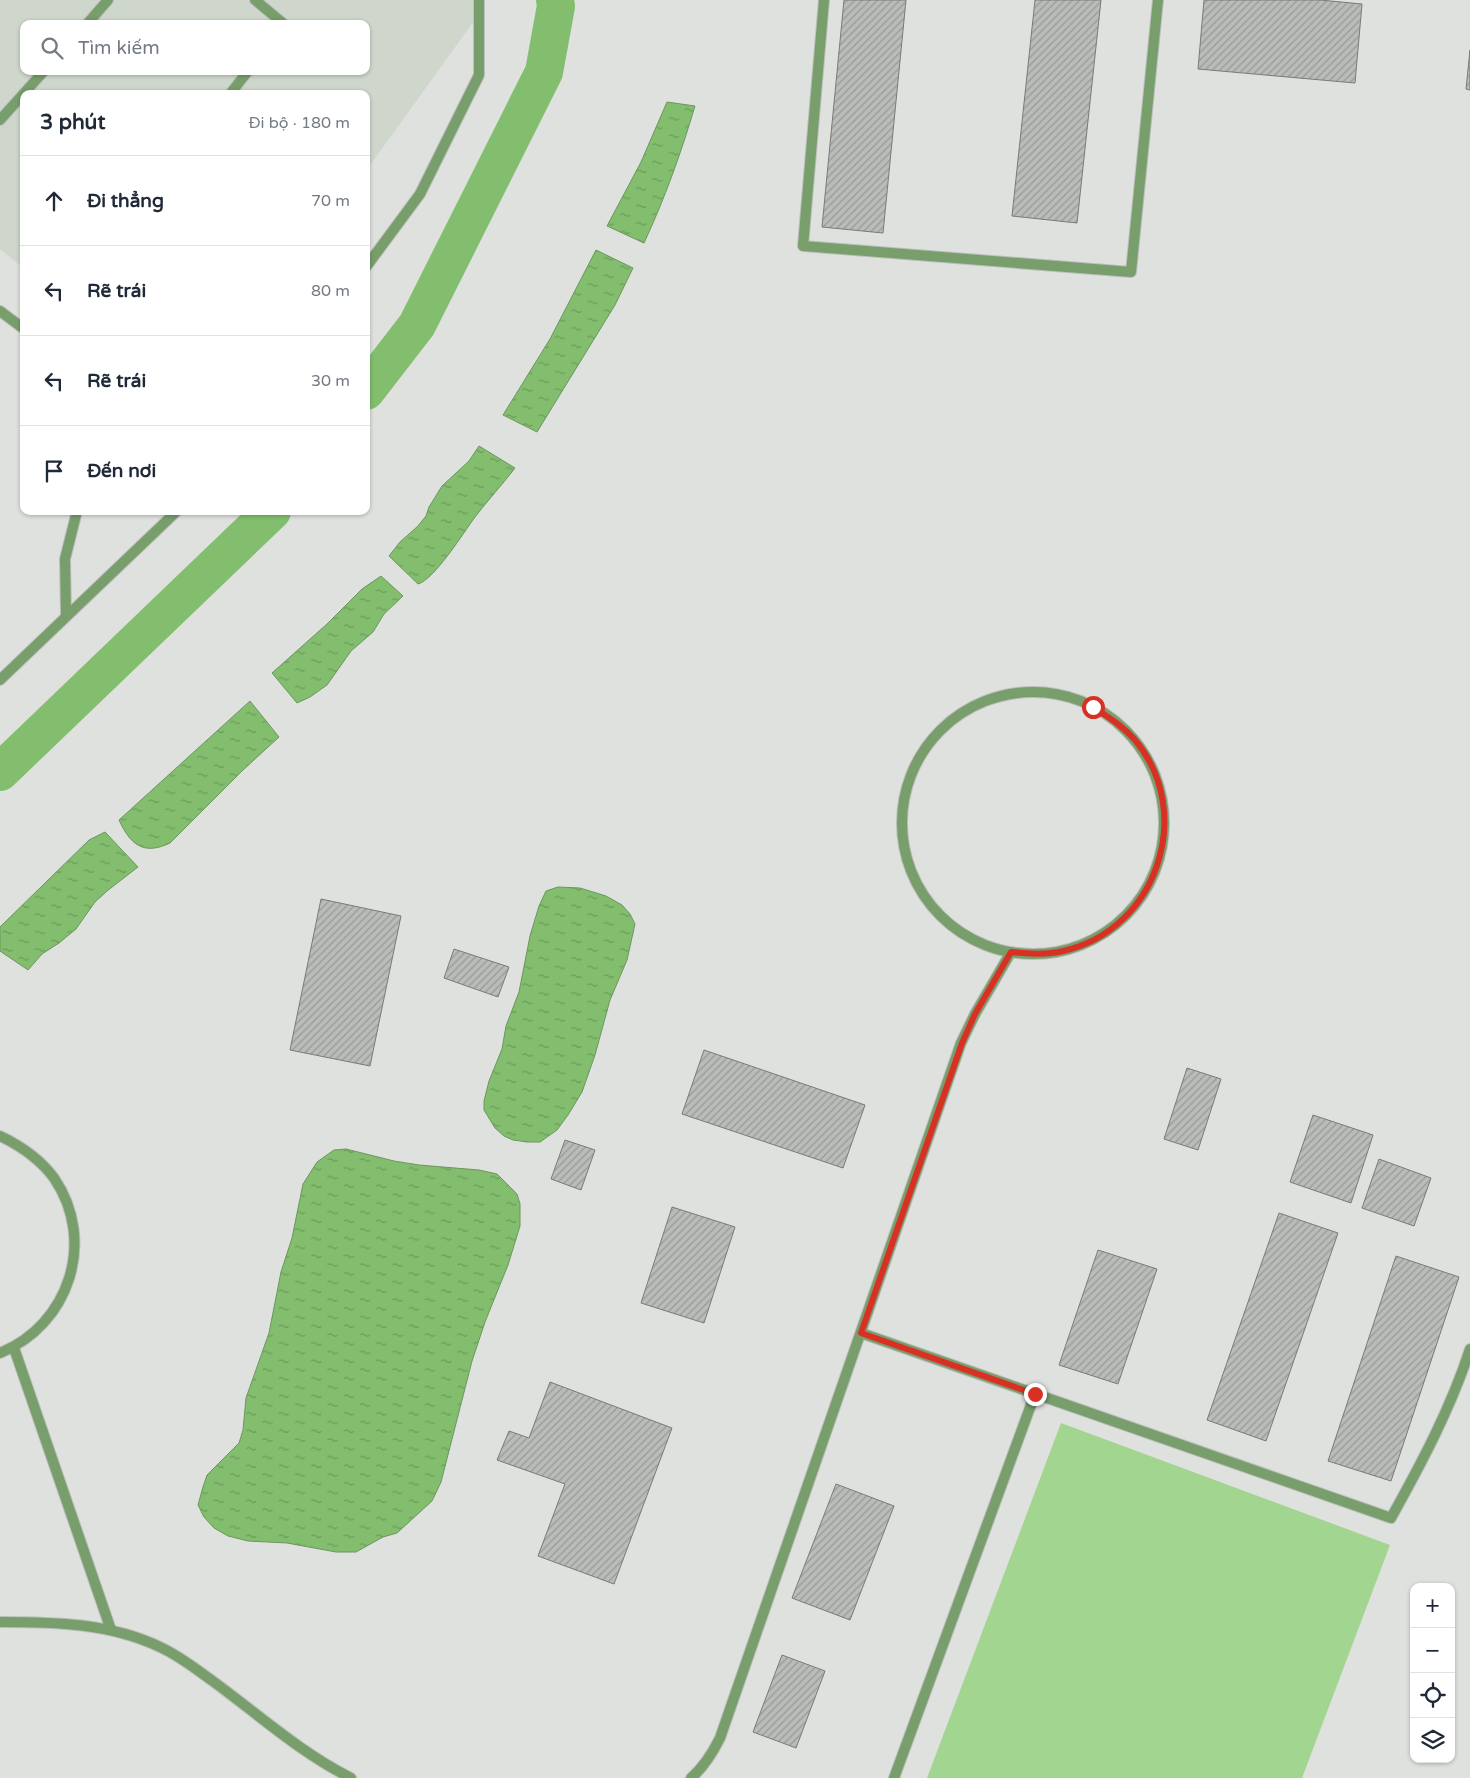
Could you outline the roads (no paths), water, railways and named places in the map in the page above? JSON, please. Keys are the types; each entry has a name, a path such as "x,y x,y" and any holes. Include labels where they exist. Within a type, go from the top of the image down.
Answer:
{"street":[{"path":"90,20 108,0"},
{"path":"255,0 279,20"},
{"path":"370,262 420,194 479,75 479,0"},
{"path":"824,0 803,246 1131,272 1158,0"},
{"path":"27,90 40,75"},
{"path":"233,90 245,75"},
{"path":"0,120 20,98"},
{"path":"0,311 20,325"},
{"path":"66,615 65,559 76,515"},
{"path":"0,680 173,515"},
{"path":"1042,693 1069,698 1093,707 1115,721 1135,740 1149,762 1159,786 1164,812 1164,839 1158,865 1147,889 1131,911 1112,928 1089,942 1064,951 1038,954 1011,952 985,945 962,933 940,917 924,896 911,873 904,847 901,821 905,795 913,770 926,747 944,727 966,711 990,700 1015,694 1042,693"},
{"path":"693,1777 711,1756 720,1738 962,1043 975,1014 1011,952"},
{"path":"0,1136 18,1145 38,1160 54,1178 66,1200 73,1223 74,1248 72,1272 63,1296 50,1316 39,1328 14,1348 0,1353"},
{"path":"861,1333 1391,1518 1440,1426 1470,1349"},
{"path":"14,1348 111,1630"},
{"path":"894,1778 1035,1394"},
{"path":"0,1622 76,1625 111,1630 152,1644 182,1659 314,1757 351,1778"}],"water":[{"path":"667,102 695,106 672,175 644,243 607,226 641,162"},
{"path":"596,250 633,268 615,305 537,432 503,415 550,339"},
{"path":"479,446 515,468 475,517 440,565 425,581 418,584 389,556 400,542 418,526 426,516 429,507 442,486 469,461"},
{"path":"381,576 403,596 384,614 373,632 351,651 327,685 310,697 297,703 272,673 327,624 362,589"},
{"path":"250,701 279,737 170,843 161,847 145,848 133,841 119,820"},
{"path":"105,832 138,867 95,902 76,929 42,954 28,970 0,951 0,927 89,840"},
{"path":"558,887 580,888 606,896 622,905 630,914 635,924 627,960 610,1000 595,1055 582,1092 557,1130 540,1142 513,1140 504,1136 495,1128 484,1110 484,1101 489,1081 502,1049 506,1026 519,992 530,936 539,906 546,891"},
{"path":"346,1149 394,1161 479,1170 497,1174 517,1194 520,1204 520,1226 508,1265 485,1322 472,1361 441,1482 432,1501 397,1533 383,1537 356,1552 336,1552 287,1543 248,1541 228,1536 214,1528 204,1517 198,1505 203,1487 207,1475 239,1443 243,1430 246,1398 269,1333 281,1272 292,1238 303,1184 317,1162 334,1150"}],"waterway":[{"path":"370,386 417,325 544,72 556,6 555,0"},
{"path":"0,772 268,515"}]}
